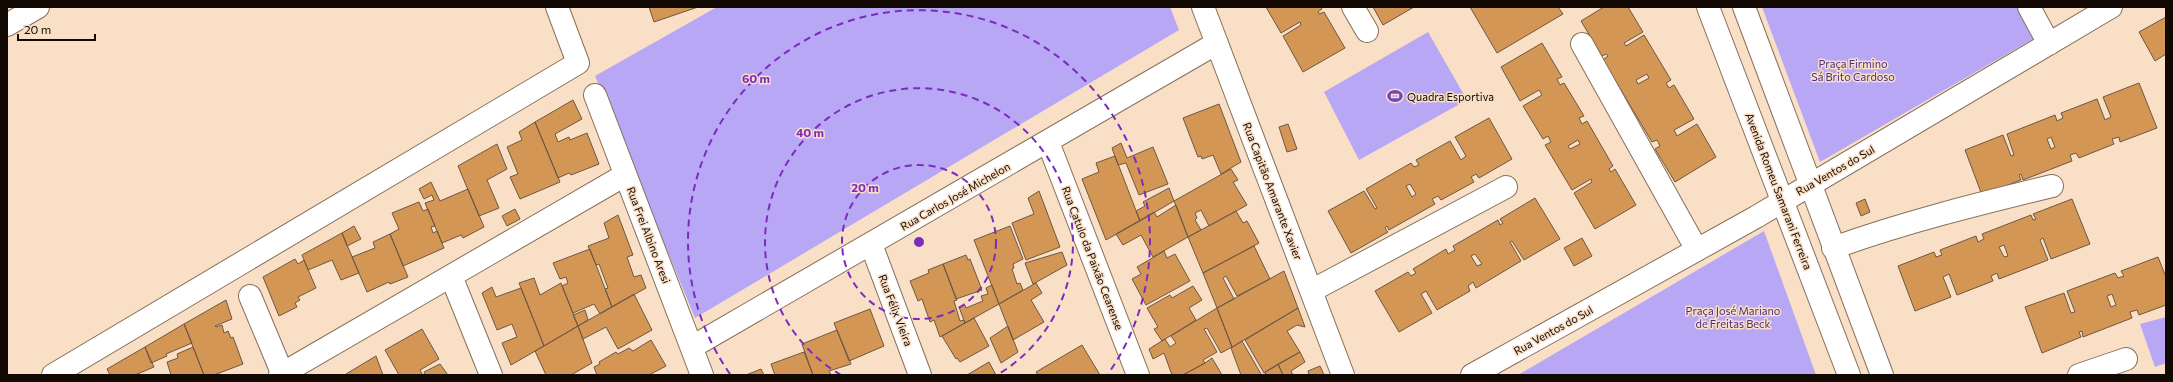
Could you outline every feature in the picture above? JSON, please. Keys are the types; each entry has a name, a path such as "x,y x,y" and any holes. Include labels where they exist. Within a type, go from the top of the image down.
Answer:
{"street":[{"path":"7,25 38,7"},
{"path":"53,375 578,63 557,7"},
{"name":"Rua Capitão Amarante Xavier","path":"1203,7 1343,375"},
{"path":"1353,7 1367,31"},
{"name":"Avenida Romeu Samarani Ferreira","path":"1708,7 1850,375"},
{"path":"1744,7 1809,185 1882,375"},
{"path":"2029,7 2049,44"},
{"name":"Rua Ventos do Sul","path":"1472,375 1698,250 2111,7"},
{"name":"Rua Carlos José Michelon","path":"692,347 1217,43"},
{"path":"1582,44 1698,250"},
{"name":"Rua Frei Albino Aresi","path":"595,95 702,375"},
{"name":"Rua Catulo da Paixão Cearense","path":"1048,142 1138,375"},
{"path":"250,296 282,375 625,175"},
{"path":"1833,248 1876,233 1950,211 2052,186"},
{"path":"1311,291 1506,187"},
{"name":"Rua Félix Vieira","path":"871,244 920,375"},
{"path":"451,276 491,375"},
{"path":"2078,375 2126,359"}],"green space":[{"path":"717,7 1170,7 1179,30 695,318 595,76"},
{"name":"Praça Firmino Sá Brito Cardoso","path":"1762,7 2020,7 2036,37 1820,162"},
{"name":"Quadra Esportiva","path":"1428,32 1467,100 1359,160 1324,92"},
{"name":"Praça José Mariano de Freitas Beck","path":"1764,231 1816,375 1518,375"},
{"path":"2166,317 2166,363 2155,367 2140,324"}],"building":[{"path":"649,7 698,7 654,22"},
{"path":"1266,7 1321,7 1322,9 1318,12 1319,14 1324,12 1345,48 1303,72 1283,36 1301,25 1300,22 1281,33"},
{"path":"1373,7 1414,7 1383,25"},
{"path":"1470,7 1558,7 1563,14 1497,53"},
{"path":"1604,7 1628,7 1643,32 1624,43 1626,46 1644,35 1671,80 1666,83 1669,88 1674,85 1694,119 1674,130 1677,136 1697,124 1716,157 1675,182 1655,149 1660,146 1657,140 1652,142 1603,60 1608,56 1606,54 1602,56 1581,21","holes":["1647,74 1649,78 1638,84 1636,80"]},
{"path":"2166,17 2166,54 2155,61 2139,32"},
{"path":"1542,43 1562,77 1557,79 1560,85 1564,83 1584,116 1579,118 1582,124 1587,121 1613,166 1609,169 1611,172 1615,169 1636,205 1595,229 1574,193 1592,182 1591,179 1572,190 1545,145 1551,142 1548,136 1543,139 1523,106 1542,95 1539,90 1520,101 1501,67","holes":["1578,140 1580,144 1570,149 1568,146"]},
{"path":"2139,83 2157,128 2120,142 2119,137 2112,139 2114,144 2079,158 2076,153 2070,155 2072,161 2023,180 2021,174 2019,175 2021,180 1982,195 1965,150 2003,135 2011,156 2014,155 2007,134 2055,115 2057,121 2063,118 2061,113 2097,99 2105,120 2111,117 2103,97","holes":["2051,137 2055,147 2051,149 2047,139"]},
{"path":"573,100 582,119 555,134 558,142 569,137 570,140 587,133 599,164 571,175 569,173 558,178 535,122"},
{"path":"1219,104 1241,162 1221,174 1213,155 1202,159 1201,156 1198,157 1183,118"},
{"path":"1489,118 1512,159 1479,178 1476,174 1471,177 1474,182 1441,200 1438,196 1432,199 1435,204 1389,230 1387,226 1385,228 1388,232 1351,253 1328,211 1364,191 1375,209 1377,208 1366,189 1411,163 1414,167 1419,165 1416,160 1450,141 1461,160 1466,156 1455,137","holes":["1410,184 1416,194 1412,197 1406,186"]},
{"path":"535,122 560,182 520,199 510,177 518,174 507,147 522,140 519,132"},
{"path":"1288,124 1297,149 1287,152 1279,127"},
{"path":"1121,143 1127,158 1153,147 1168,184 1139,195 1126,163 1118,165 1112,148"},
{"path":"497,144 507,169 487,180 499,208 479,216 458,166"},
{"path":"1115,156 1140,221 1106,240 1082,179 1099,172 1096,163"},
{"path":"1231,169 1238,180 1233,182 1247,205 1209,226 1201,210 1195,213 1197,218 1195,220 1201,230 1188,237 1174,201"},
{"path":"431,182 440,201 468,189 484,227 463,238 461,235 442,243 425,203 434,200 432,195 424,199 419,189"},
{"path":"1169,188 1174,201 1140,221 1136,211 1145,206 1143,202"},
{"path":"1039,191 1060,247 1026,260 1012,223 1034,214 1028,198"},
{"path":"1535,198 1560,239 1524,260 1512,241 1510,242 1521,261 1476,288 1473,282 1468,286 1470,291 1437,310 1426,291 1421,294 1432,313 1399,332 1375,291 1408,272 1411,276 1416,273 1413,269 1446,249 1448,254 1455,250 1453,246 1498,220 1500,225 1503,223 1500,219","holes":["1475,254 1482,264 1477,266 1471,256"]},
{"path":"1865,199 1870,212 1861,216 1856,203"},
{"path":"2072,199 2090,244 2051,259 2043,238 2040,240 2048,260 1999,279 1997,273 1991,276 1993,281 1957,295 1949,274 1943,277 1951,297 1915,311 1898,266 1934,252 1936,257 1942,255 1940,250 1976,236 1978,242 1984,239 1982,234 2031,215 2033,220 2036,219 2033,214","holes":["2004,245 2008,256 2004,257 1999,247"]},
{"path":"419,202 423,211 428,209 435,226 431,227 433,233 437,231 444,248 403,266 390,234 399,229 392,213"},
{"path":"1176,205 1188,237 1153,257 1141,235 1123,245 1116,234 1154,212 1157,217"},
{"path":"515,209 520,219 507,226 502,216"},
{"path":"1236,211 1243,223 1247,221 1259,243 1203,273 1188,237"},
{"path":"618,215 633,255 627,257 634,277 641,275 646,288 612,307 605,289 608,288 599,264 596,265 588,246 609,238 604,223"},
{"path":"354,226 361,239 347,246 342,233"},
{"path":"1010,226 1023,259 1013,264 1014,268 1012,269 1017,284 1020,283 1023,290 999,304 974,240"},
{"path":"342,233 359,273 341,280 332,260 308,270 302,255"},
{"path":"390,234 408,277 390,284 389,282 367,292 352,257 375,248 373,242"},
{"path":"1582,238 1592,256 1574,266 1564,248"},
{"path":"1254,246 1270,279 1237,296 1226,276 1223,278 1234,299 1217,308 1203,273"},
{"path":"590,249 612,307 600,314 594,304 573,313 562,286 568,283 566,277 560,279 553,263"},
{"path":"1164,251 1167,258 1175,254 1190,281 1146,305 1132,279 1141,274 1137,267"},
{"path":"1062,252 1067,265 1033,284 1025,263"},
{"path":"966,255 968,260 970,259 982,290 956,299 943,264"},
{"path":"2158,257 2166,277 2166,305 2139,315 2137,310 2130,312 2132,318 2083,337 2082,331 2079,332 2081,337 2042,353 2025,307 2064,293 2071,313 2075,312 2067,291 2115,273 2118,278 2124,276 2121,271","holes":["2112,294 2116,305 2111,307 2107,296"]},
{"path":"295,259 298,264 304,260 316,288 298,297 300,300 295,303 297,307 279,316 263,277"},
{"path":"943,264 957,300 954,301 960,321 964,320 965,323 940,337 934,320 930,322 922,299 918,301 910,281 929,273 928,270"},
{"path":"1284,271 1298,308 1232,347 1217,308"},
{"path":"534,278 540,295 561,283 578,326 544,346 519,283"},
{"path":"1036,283 1042,293 1031,300 1044,322 1013,340 999,304"},
{"path":"992,285 999,304 965,323 959,307 965,305 966,308 983,301 981,296 988,294 986,288"},
{"path":"1193,286 1202,300 1189,308 1196,320 1162,341 1154,329 1158,327 1147,308 1170,295 1172,298"},
{"path":"492,287 496,297 521,288 544,346 511,365 502,343 517,337 512,324 497,330 482,293"},
{"path":"634,294 652,330 618,349 606,327 583,339 578,326"},
{"path":"226,300 232,319 215,326 222,325 224,333 228,331 231,338 233,337 243,364 214,375 204,375 184,324"},
{"path":"1217,308 1232,347 1221,353 1207,328 1204,329 1217,352 1203,360 1205,363 1183,375 1172,375 1164,353 1153,359 1149,349 1165,339 1170,347 1176,343 1171,336"},
{"path":"1298,308 1305,327 1297,325 1287,331 1300,352 1264,373 1245,340"},
{"path":"870,309 884,346 849,361 834,323"},
{"path":"585,310 588,320 578,326 573,315"},
{"path":"974,318 989,346 960,362 957,358 956,359 942,336"},
{"path":"184,324 192,343 166,354 167,356 151,363 145,347"},
{"path":"578,326 592,363 571,375 546,375 535,351"},
{"path":"1008,326 1018,352 1001,363 990,338"},
{"path":"422,329 439,359 420,370 422,374 399,375 385,350"},
{"path":"837,330 851,364 829,371 831,375 813,375 802,344"},
{"path":"651,340 666,366 649,375 597,375 594,367 600,364 599,362 616,352 618,354 629,348 633,351"},
{"path":"1242,341 1261,374 1260,375 1241,375 1231,348"},
{"path":"1082,345 1100,375 1038,375 1036,372"},
{"path":"145,347 154,367 135,375 110,375 107,369"},
{"path":"193,347 204,375 171,375 167,362 178,358 177,354"},
{"path":"804,352 813,375 775,375 771,364"},
{"path":"1300,352 1305,362 1291,371 1293,375 1283,375 1278,364"},
{"path":"376,356 383,375 346,375 346,374"},
{"path":"1212,358 1222,375 1183,375 1205,363"},
{"path":"989,362 996,375 967,375"},
{"path":"440,364 448,375 425,375 424,372"},
{"path":"1278,364 1283,375 1266,375 1265,372"},
{"path":"1320,366 1324,375 1309,375 1308,371"},
{"path":"761,369 764,375 746,375"}],"place":[{"name":"Quadra Esportiva","path":"1395,96"}]}
